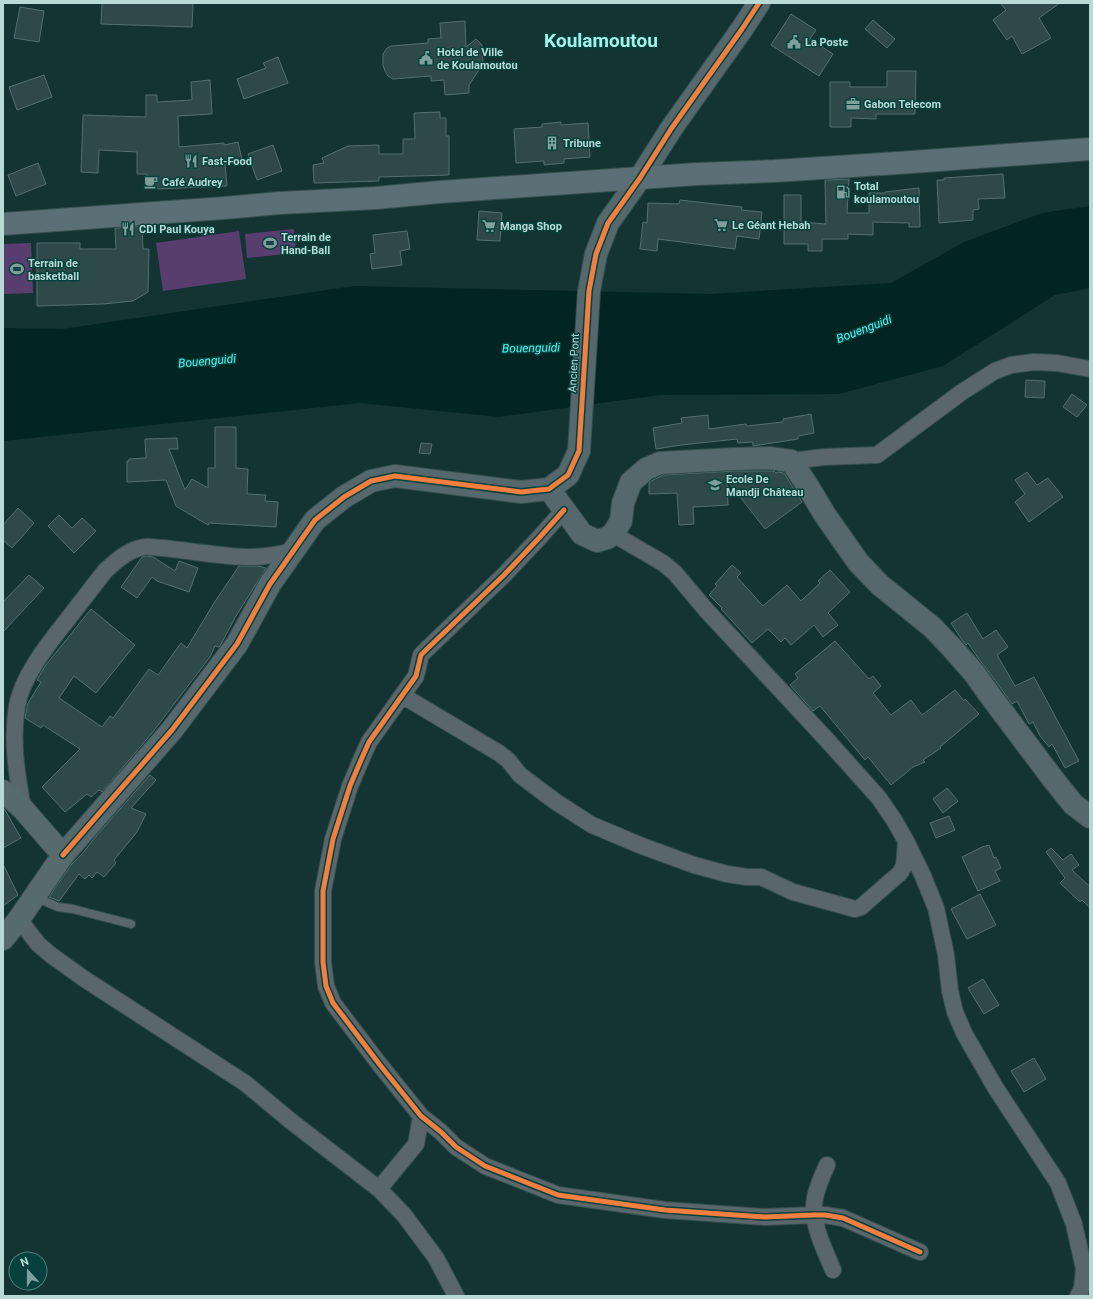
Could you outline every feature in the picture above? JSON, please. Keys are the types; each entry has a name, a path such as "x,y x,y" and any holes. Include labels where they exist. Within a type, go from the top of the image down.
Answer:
{"highway":[{"path":"3,791 23,809 63,855 20,919 3,939"}],"main road":[{"path":"3,224 280,203 578,184 640,178 898,163 1090,149"}],"street":[{"name":"Ancien Pont","path":"549,489 568,476 579,451 588,291 596,254 608,223 640,178 671,129 759,3"},
{"path":"63,855 172,730 237,644 270,584 315,520 344,497 371,481 395,476 521,492 549,489 582,534 597,541 607,538 613,534 620,521 624,503 632,482 646,469 660,464 769,458 791,461 824,457 877,454 962,392 995,371 1011,364 1034,362 1057,363 1090,369"},
{"path":"791,461 825,515 858,562 880,585 932,627 953,648 975,674 1036,757 1073,804 1090,817"},
{"path":"564,510 504,575 421,655 416,676 369,742 350,786 333,839 323,891 323,962 326,986 333,1003 421,1116 441,1132 456,1147 485,1166 558,1195 665,1210 765,1218 814,1215 843,1218 920,1252"},
{"path":"613,534 663,563 675,573 707,611 879,798 894,820 923,876 936,908 946,955 955,1012 964,1033 995,1087 1058,1183 1071,1218 1084,1269 1082,1288 1078,1296"},
{"path":"23,809 15,761 14,732 17,704 24,684 40,656 105,571 118,559 130,552 145,547 179,549 251,558 294,551"},
{"path":"403,696 499,753 508,760 520,775 556,802 592,825 642,846 694,865 727,874 747,877 761,877 793,892 855,909 861,907 900,873 904,866 906,841"},
{"path":"20,919 38,944 51,955 245,1083 292,1122 379,1189 404,1215 436,1258 456,1296"},
{"path":"416,1144 421,1116"},
{"path":"379,1189 416,1144 441,1132"},
{"path":"826,1165 819,1182 815,1199 814,1215 821,1239 833,1270"}],"lane":[{"path":"34,897 58,907 73,909 131,924"}],"shaded area":[{"name":"Terrain de Hand-Ball","path":"294,229 296,253 247,258 245,234"},
{"path":"239,231 246,279 163,291 156,243"},
{"name":"Terrain de basketball","path":"31,243 33,293 3,294 3,244"}],"water":[{"name":"Bouenguidi","path":"1090,206 1090,288 1055,295 943,366 839,394 660,395 499,417 360,403 3,441 3,328 62,329 354,286 710,294 891,283 964,242 1042,213"}],"building":[{"path":"102,3 193,3 192,27 101,24"},
{"path":"1000,3 1060,3 1039,18 1051,38 1022,54 1012,36 1007,40 993,20 1006,10"},
{"path":"20,7 44,11 39,42 14,38"},
{"name":"La Poste","path":"791,14 816,30 810,39 833,54 819,76 771,45"},
{"path":"873,20 895,39 887,48 865,29"},
{"name":"Hotel de Ville de Koulamoutou","path":"465,21 466,47 476,39 482,45 483,64 469,85 469,93 445,95 444,80 431,81 431,76 393,79 388,76 383,65 383,54 387,48 391,46 428,43 428,39 441,38 440,23"},
{"path":"278,57 288,83 244,99 237,79 266,68 263,63"},
{"path":"887,71 916,71 915,114 876,114 876,119 851,118 851,127 830,127 830,82 850,82 850,87 887,87"},
{"path":"44,75 52,97 17,110 9,87"},
{"path":"210,80 212,114 178,116 179,147 224,143 224,145 238,142 242,160 225,164 227,186 158,189 147,188 147,174 137,174 137,152 99,150 98,173 81,172 83,115 146,117 146,95 157,95 157,102 192,100 191,82"},
{"path":"440,112 440,118 446,118 446,136 449,136 449,175 379,177 379,181 314,183 313,165 324,163 322,158 348,146 379,145 379,154 403,154 403,139 415,139 414,113"},
{"name":"Tribune","path":"561,122 561,125 588,123 590,157 564,159 564,163 544,165 544,161 516,163 514,129 542,127 542,124"},
{"path":"273,145 282,171 257,180 248,154"},
{"path":"38,163 46,184 16,196 8,175"},
{"path":"1003,174 1005,198 978,199 979,209 973,210 973,220 939,223 937,180 944,180 944,178"},
{"path":"849,179 847,213 869,213 869,193 885,193 919,188 920,227 909,227 909,223 873,222 873,235 848,234 848,239 822,239 822,251 808,251 808,244 784,244 784,195 801,195 801,222 826,224 825,180"},
{"name":"Le Géant Hebah","path":"680,200 742,207 741,210 762,212 759,239 737,236 735,249 658,239 657,251 640,249 643,222 647,223 648,203 679,204"},
{"name":"Manga Shop","path":"479,211 502,213 500,241 477,240"},
{"path":"142,226 143,249 149,249 148,292 133,301 103,304 37,306 37,243 80,243 80,249 116,249 115,228"},
{"path":"407,231 410,249 400,251 402,265 372,269 370,254 375,253 373,235"},
{"path":"1026,380 1045,381 1044,398 1025,397"},
{"path":"1072,394 1087,405 1077,417 1063,407"},
{"path":"811,414 814,433 798,436 798,439 753,446 753,442 738,443 737,439 656,449 653,428 682,423 681,418 708,415 709,429 746,424 747,426 783,422 783,419"},
{"path":"215,427 236,427 236,468 248,469 247,494 266,495 265,501 278,502 276,527 209,523 208,525 176,506 166,480 127,482 127,461 129,461 129,459 146,458 145,439 177,438 178,449 169,449 185,490 192,479 208,488 208,468 215,468"},
{"path":"421,443 432,444 430,454 419,453"},
{"path":"734,471 774,471 776,473 784,473 802,502 765,529 727,480 728,505 693,507 694,524 679,525 677,493 649,494 649,483 663,475"},
{"path":"1027,472 1037,485 1048,478 1063,497 1029,522 1015,502 1025,494 1015,480"},
{"path":"18,508 34,523 12,548 3,540 3,525"},
{"path":"59,515 72,528 82,518 96,531 74,553 48,526"},
{"path":"142,557 153,557 175,571 179,561 198,568 189,592 157,581 152,577 137,598 121,587"},
{"path":"732,565 741,573 737,577 763,606 787,585 801,601 820,583 818,581 830,570 850,592 828,613 838,625 823,637 814,625 791,645 785,638 781,642 768,629 752,643 709,595 717,586 715,584"},
{"path":"239,566 258,566 266,568 236,616 220,646 215,646 210,657 152,733 102,792 99,790 91,797 87,794 65,812 42,787 80,749 43,725 41,728 25,718 28,703 41,682 37,680 45,666 91,609 135,645 96,693 74,676 59,698 102,727 110,716 113,718 149,669 158,675 181,643 187,648 214,603"},
{"path":"29,575 44,588 3,632 3,602"},
{"path":"967,613 983,639 996,630 1008,647 997,655 1015,686 1034,677 1079,761 1065,768 1052,744 1049,747 1040,736 1033,722 1029,724 1017,701 1012,704 968,643 966,645 962,640 951,623"},
{"path":"835,641 869,679 873,676 881,686 873,693 891,715 911,700 922,715 955,690 964,701 965,699 979,714 940,747 941,748 923,760 925,762 913,767 891,785 868,757 865,760 820,706 813,711 790,685 798,678 795,674"},
{"path":"150,775 156,780 131,808 146,814 137,832 114,860 116,863 104,877 97,872 92,878 89,875 85,879 79,874 59,901 49,897 71,865"},
{"path":"947,788 958,801 943,813 933,799"},
{"path":"3,808 21,838 3,848"},
{"path":"949,816 955,830 936,838 930,823"},
{"path":"989,845 994,858 996,857 1001,868 995,871 1000,881 978,891 962,857"},
{"path":"1051,848 1063,860 1071,854 1079,865 1072,870 1090,887 1090,908 1082,900 1080,902 1060,883 1065,878 1046,852"},
{"path":"3,864 18,895 3,906"},
{"path":"980,894 996,925 967,939 951,909"},
{"path":"983,979 999,1005 984,1014 968,988"},
{"path":"1034,1058 1046,1079 1024,1092 1011,1071"}],"cycle path":[{"path":"63,855 172,730 237,644 270,584 315,520 344,497 371,481 395,476 521,492 549,489 568,475 579,451 589,291 596,254 608,223 640,178 671,129 759,3"},
{"path":"564,510 504,575 421,655 416,676 369,742 350,786 333,839 323,891 323,962 326,986 333,1003 421,1116 441,1132 456,1147 485,1166 558,1195 665,1210 765,1217 825,1215 843,1218 920,1252"}],"place":[{"name":"La Poste","path":"794,42"},
{"name":"Hotel de Ville de Koulamoutou","path":"426,58"},
{"name":"Gabon Telecom","path":"853,104"},
{"name":"Tribune","path":"552,143"},
{"name":"Fast-Food","path":"191,161"},
{"name":"Café Audrey","path":"151,182"},
{"name":"Total koulamoutou","path":"843,192"},
{"name":"Le Géant Hebah","path":"721,225"},
{"name":"Manga Shop","path":"489,226"},
{"name":"CDI Paul Kouya","path":"128,229"},
{"name":"Terrain de Hand-Ball","path":"270,243"},
{"name":"Terrain de basketball","path":"17,269"},
{"name":"Ecole De Mandji Château","path":"715,485"}],"district":[{"name":"Koulamoutou","path":"601,40"}]}
